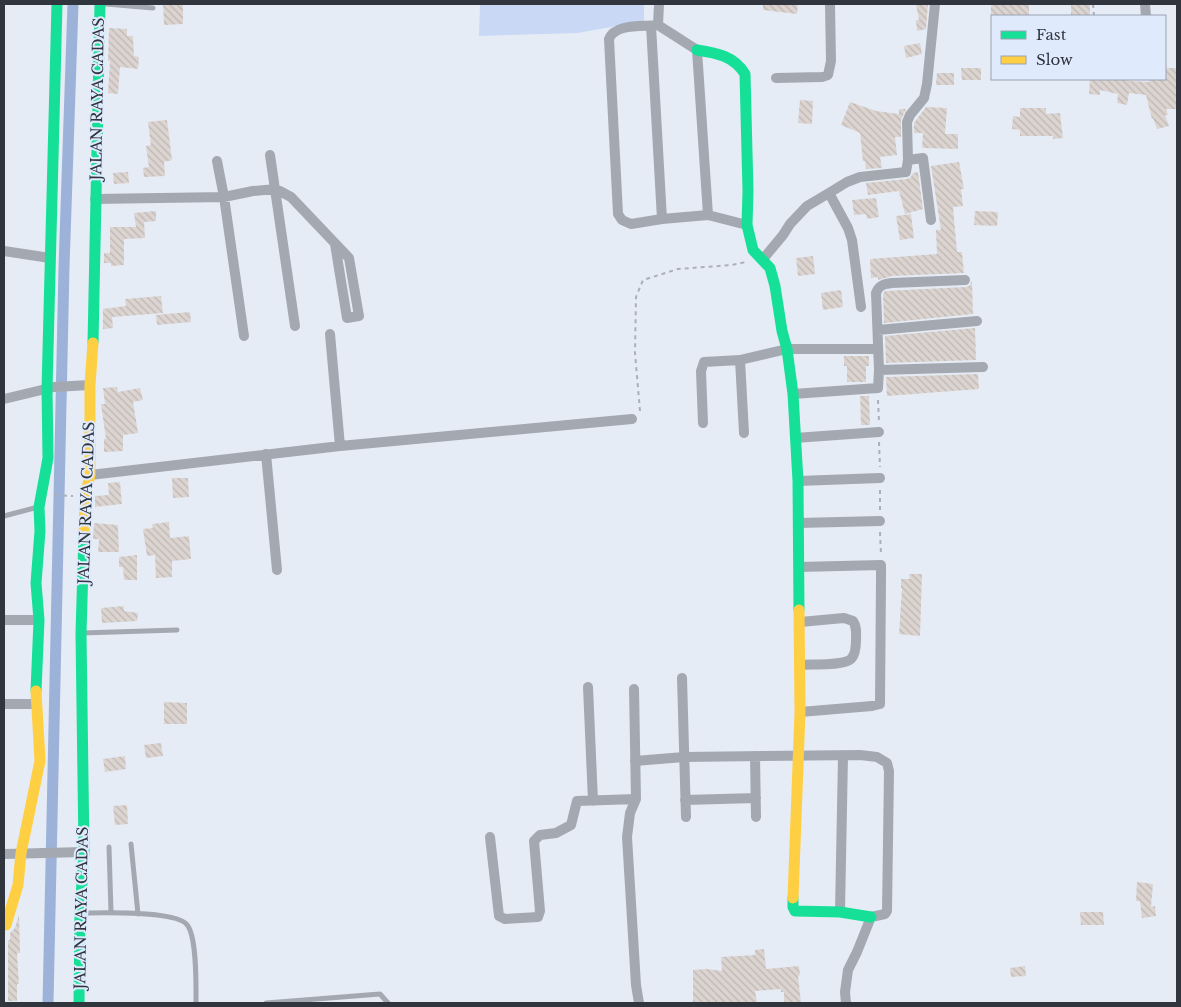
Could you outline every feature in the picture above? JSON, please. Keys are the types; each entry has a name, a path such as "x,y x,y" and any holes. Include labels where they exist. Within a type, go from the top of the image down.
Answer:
{"street":[{"path":"6,925 27,853 39,771 39,736 36,704 39,620 36,583 40,531 39,507 48,458 51,388 50,258 57,4"},
{"name":"JALAN RAYA CADAS","path":"79,1003 80,913 78,852 81,633 85,497 90,475 90,385 93,355 100,4"},
{"path":"659,4 655,26 662,218"},
{"path":"776,78 822,77 828,75 831,61 830,4"},
{"path":"762,259 807,206 847,182 860,177 906,172 908,160 907,122 910,115 924,98 936,4"},
{"path":"636,761 684,757 755,756 798,756 843,756 877,757 887,763 888,768 887,911 885,914 871,916 793,909 798,756 800,712 800,622 798,481 793,394 787,350 770,268 753,250 747,225 745,74 737,62 727,56 697,50 655,26 637,26 616,30 609,39 617,207 620,218 631,224 662,218 708,215 747,225"},
{"path":"697,50 708,215"},
{"path":"270,156 295,326"},
{"path":"908,160 923,158 931,220"},
{"path":"217,161 244,336"},
{"path":"95,199 224,197 252,191 276,189 291,197 349,258 359,316 347,318 335,244"},
{"path":"829,193 850,234 861,307"},
{"path":"4,251 50,258"},
{"path":"793,394 878,388 876,293 878,288 883,285 965,280"},
{"path":"878,330 977,321"},
{"path":"330,334 340,446"},
{"path":"703,423 701,370 704,362 740,360 787,350 878,349"},
{"path":"740,360 744,433"},
{"path":"879,370 983,367"},
{"path":"4,399 51,388 90,385"},
{"path":"90,475 340,446 632,418"},
{"path":"795,438 879,432"},
{"path":"266,454 277,570"},
{"path":"798,481 880,478"},
{"path":"799,523 880,521"},
{"path":"799,567 881,565 880,704 800,712"},
{"path":"800,622 844,618 853,621 856,628 856,644 850,660 832,664 800,665"},
{"path":"4,620 39,620"},
{"path":"682,678 686,817"},
{"path":"588,687 593,801"},
{"path":"634,689 636,799 630,814 627,837 636,985 639,1003"},
{"path":"4,704 36,704"},
{"path":"755,756 756,818"},
{"path":"840,912 843,756"},
{"path":"686,800 756,798"},
{"path":"490,837 499,916 505,919 538,917 540,911 534,841 540,835 556,833 571,825 577,802 636,799"},
{"path":"4,854 78,852"},
{"path":"846,1003 845,992 848,970 871,916"}],"lane":[{"path":"106,4 153,8"},
{"path":"4,516 39,507"},
{"path":"81,633 177,630"},
{"path":"131,844 138,914"},
{"path":"109,847 111,912"},
{"path":"80,913 111,912 173,917 183,920 188,926 193,939 196,1003"},
{"path":"266,1003 380,994 388,1003"}],"path":[{"path":"632,418 640,416 636,353 636,298 643,280 678,269 732,265 762,259"},
{"path":"49,495 79,496"}],"shaded area":[{"path":"480,4 644,4 644,21 578,33 479,36"}],"building":[{"path":"163,4 183,4 183,24 164,25"},
{"path":"763,4 798,4 797,14 763,10"},
{"path":"916,4 928,4 926,29 917,31 916,20 919,20"},
{"path":"991,4 1029,4 1029,15 991,15"},
{"path":"1071,4 1090,4 1090,15 1071,15"},
{"path":"109,28 127,29 127,36 133,36 134,56 139,57 138,69 120,67 118,94 108,93 110,61 108,61"},
{"path":"920,43 922,54 906,58 904,46"},
{"path":"961,68 981,68 981,80 962,80"},
{"path":"1166,68 1177,68 1177,109 1166,109 1168,115 1165,115 1169,126 1157,129 1152,119 1146,95 1129,93 1127,105 1117,103 1118,94 1100,90 1100,95 1089,94 1090,80 1149,82 1149,80 1166,80"},
{"path":"937,73 954,73 954,85 936,85"},
{"path":"800,100 813,101 812,124 798,123"},
{"path":"850,102 876,111 899,114 899,109 906,109 901,120 901,137 895,137 897,155 880,157 882,168 866,169 865,161 863,161 860,133 841,125"},
{"path":"926,107 947,108 945,134 958,134 958,149 922,148 923,133 914,133 914,123"},
{"path":"1020,108 1046,108 1046,114 1060,113 1063,138 1053,139 1053,136 1020,136 1020,130 1012,129 1013,116 1020,117"},
{"path":"167,120 172,160 164,162 165,176 144,177 143,168 149,167 146,146 151,145 148,122"},
{"path":"959,162 964,189 961,189 963,206 953,207 957,252 962,252 964,273 892,276 878,280 878,277 871,278 870,259 937,254 936,230 941,230 931,166"},
{"path":"128,172 129,183 114,184 113,173"},
{"path":"918,172 923,209 905,214 899,191 868,195 866,183 907,179 913,173"},
{"path":"876,198 879,217 867,219 866,214 854,215 852,200"},
{"path":"156,211 156,221 144,222 145,238 124,239 124,265 111,266 111,263 104,263 104,253 110,253 110,227 136,227 134,213"},
{"path":"975,211 998,212 997,226 974,225"},
{"path":"911,214 914,238 900,240 896,216"},
{"path":"813,256 815,274 798,276 796,258"},
{"path":"972,281 973,314 884,323 883,294 885,291 965,287 969,286"},
{"path":"841,290 843,307 823,310 821,293"},
{"path":"161,296 163,313 112,317 113,328 103,329 103,309 126,306 125,299"},
{"path":"190,312 191,322 157,325 156,315"},
{"path":"975,328 976,360 886,363 885,336"},
{"path":"844,356 869,356 869,366 866,366 866,382 847,382 847,366 844,366"},
{"path":"978,374 979,389 887,396 886,377"},
{"path":"117,387 118,392 140,388 143,400 133,402 138,433 123,435 123,451 104,452 104,439 106,439 101,404 105,404 103,388"},
{"path":"860,396 869,396 870,425 861,425"},
{"path":"172,478 188,478 189,497 173,498"},
{"path":"120,482 122,504 95,507 95,496 109,495 108,483"},
{"path":"169,522 170,538 189,536 191,559 172,561 172,577 156,578 155,555 147,556 143,529 153,528 152,524"},
{"path":"94,523 118,525 119,552 98,552 99,539 93,539"},
{"path":"137,555 137,580 124,580 123,567 119,567 119,557"},
{"path":"909,574 922,574 920,636 899,634 901,579 910,579"},
{"path":"124,606 124,611 138,613 137,621 102,623 101,608"},
{"path":"164,702 187,703 187,724 164,724"},
{"path":"161,743 163,756 146,758 144,745"},
{"path":"125,756 126,769 105,772 103,759"},
{"path":"127,805 128,824 115,825 113,806"},
{"path":"1137,882 1153,884 1151,907 1155,906 1156,916 1142,918 1140,901 1136,901"},
{"path":"1080,912 1103,912 1104,925 1081,925"},
{"path":"19,915 20,953 17,953 19,984 17,984 17,1001 8,1001 8,940 10,940 10,933 15,928"},
{"path":"764,949 766,969 799,966 800,975 798,976 801,1003 784,1003 784,992 781,992 781,989 755,991 757,1002 693,1003 693,970 722,971 721,957 755,955 755,950"},
{"path":"1025,966 1026,976 1011,977 1010,968"}],"waterway":[{"path":"48,1003 64,267 73,4"}],"traffic: fast":[{"path":"36,691 39,620 36,583 40,531 39,507 48,458 47,389 57,4"},
{"path":"93,343 100,4"},
{"path":"697,50 724,56 736,63 745,74 747,225 753,250 770,268 775,286 793,394 798,481 799,610"},
{"path":"79,1003 80,913 84,852 81,633 84,533"},
{"path":"793,898 795,911 840,912 871,917"}],"traffic: slow":[{"path":"84,533 85,497 90,475 90,385 93,343"},
{"path":"793,898 800,712 799,610"},
{"path":"6,925 18,885 21,853 40,761 36,691"}]}
